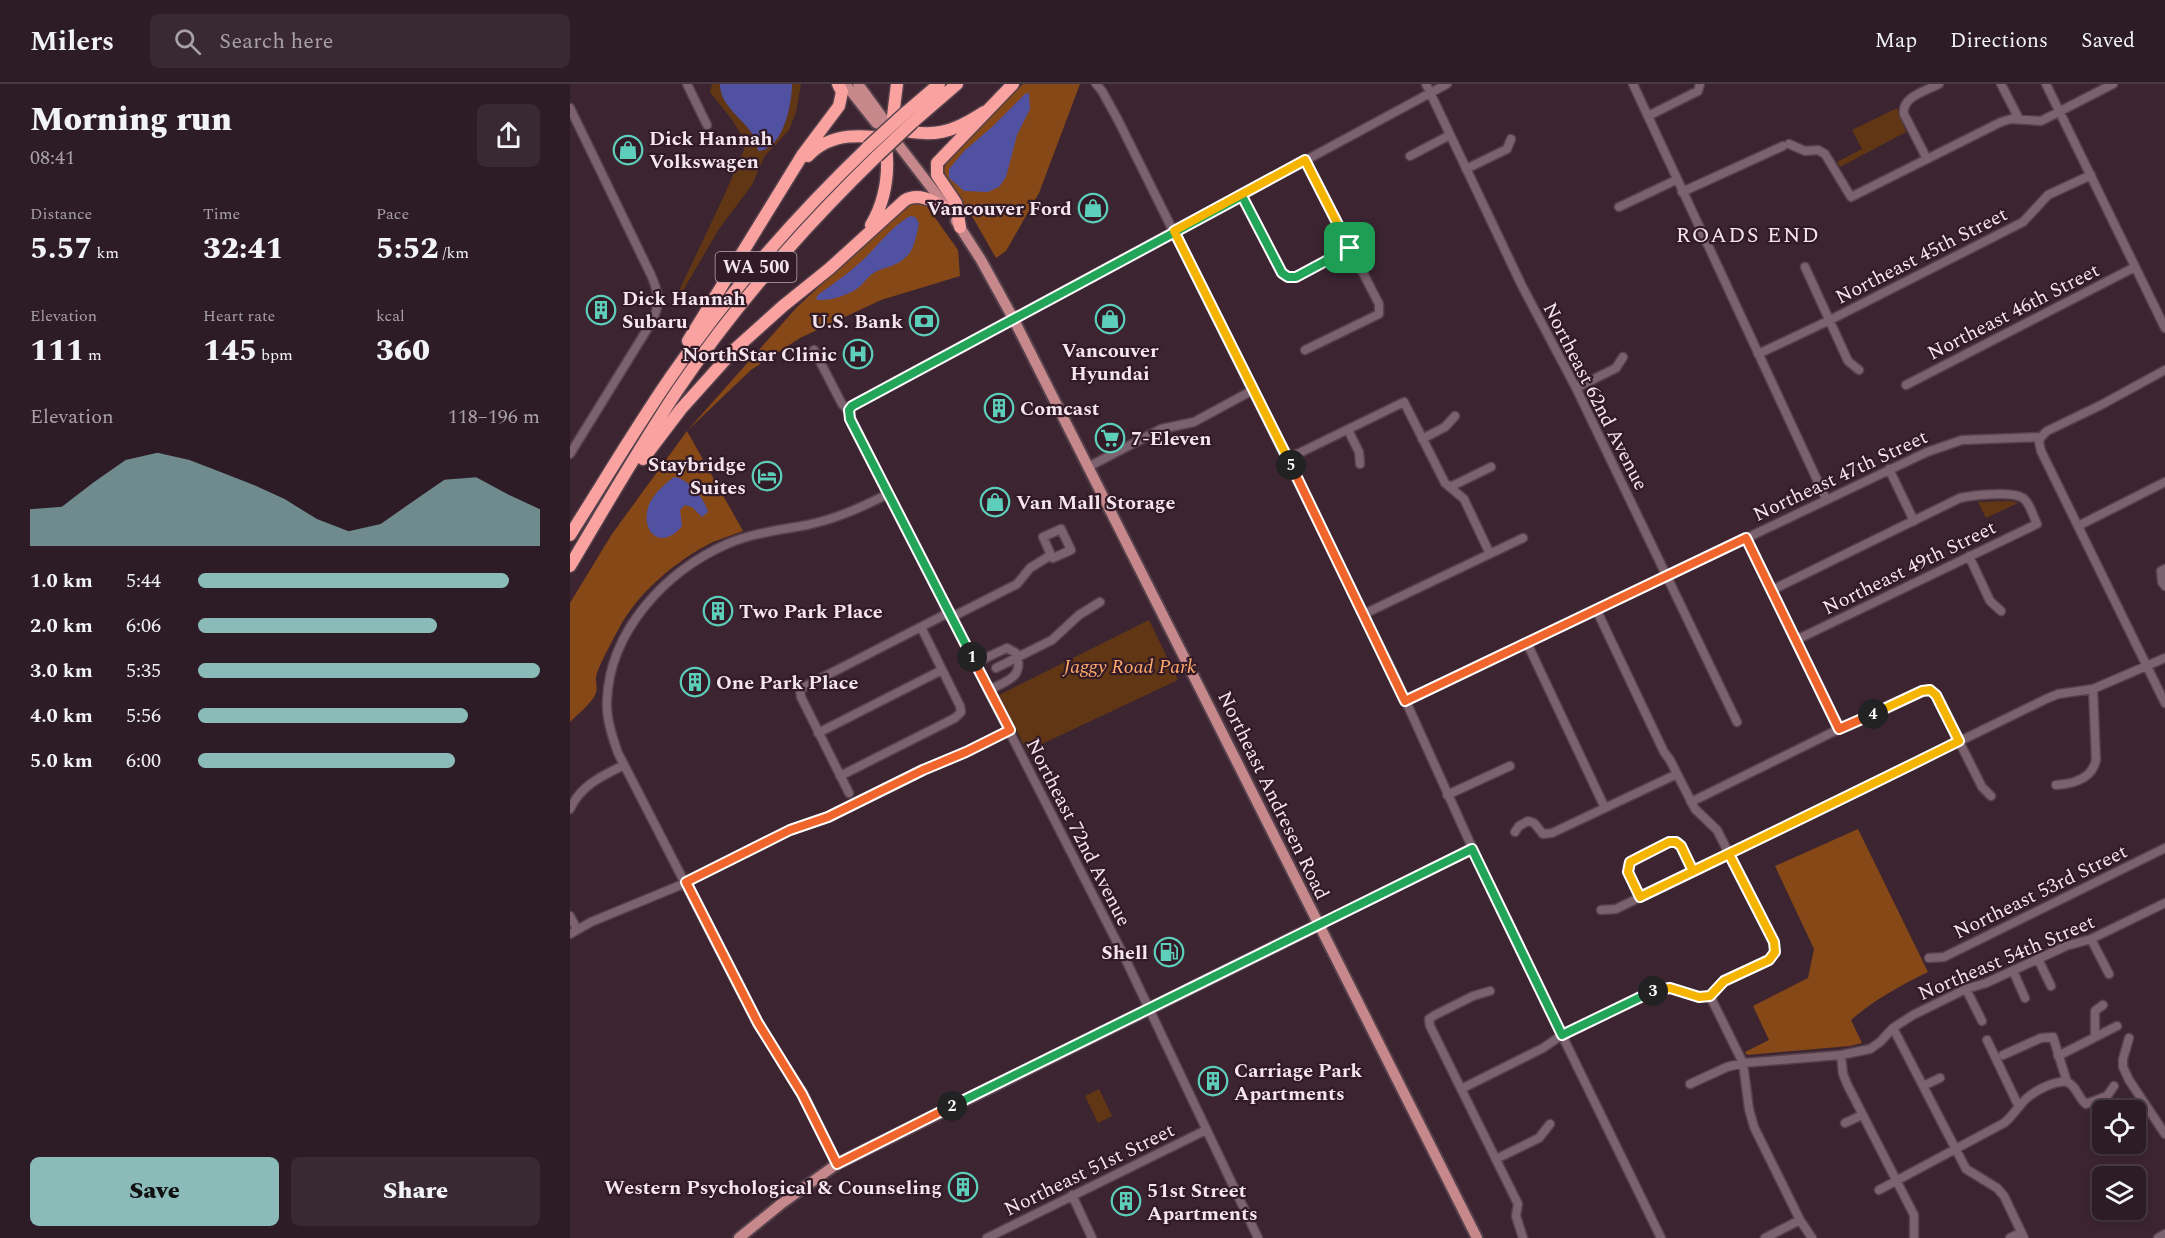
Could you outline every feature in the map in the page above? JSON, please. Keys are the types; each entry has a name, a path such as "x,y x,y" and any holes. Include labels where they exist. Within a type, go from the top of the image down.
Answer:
{"highway":[{"path":"657,397 667,375 803,154 840,106 842,92 838,84"},
{"path":"865,235 876,216 886,187 889,133 897,84"},
{"name":"WA 500","path":"570,535 657,397 690,350 749,276 820,195 909,118 939,84"},
{"name":"WA 500","path":"909,118 957,84"},
{"path":"960,227 956,203 939,180 936,167 942,156 1012,84"},
{"path":"792,175 812,152 832,140 850,135 938,133 955,129 984,112"},
{"name":"WA 500","path":"570,566 677,391 729,320 872,152"},
{"path":"600,515 615,501 670,422 717,368 756,330 829,269 909,197 922,197 947,209"}],"main road":[{"name":"Northeast Andresen Road","path":"845,84 876,123 889,133"},
{"name":"Northeast Andresen Road","path":"858,84 882,117 889,133 960,227 1013,318 1477,1238"},
{"path":"739,1238 781,1204 837,1164 1318,925"}],"street":[{"path":"687,84 707,125"},
{"path":"1096,84 1118,120 1364,614 1472,849 1661,1238"},
{"path":"849,410 855,403 1242,196 1428,88 1447,84"},
{"path":"1633,84 1826,500"},
{"path":"1648,116 1698,91 1700,84"},
{"path":"1927,159 1904,114 1903,107 1906,101 1939,84"},
{"path":"2001,84 2019,119"},
{"path":"2046,84 2165,328"},
{"path":"1682,192 1786,145 1805,152 1818,150 1825,154 1851,197 2001,122 2011,119 2041,121 2113,84"},
{"name":"Northeast 62nd Avenue","path":"1428,88 1522,286 1576,388 1737,722"},
{"path":"570,108 657,288 659,307 570,454"},
{"path":"1410,156 1450,135"},
{"path":"1466,169 1507,148 1511,139"},
{"path":"1305,160 1379,304 1379,314 1305,350"},
{"name":"Northeast 45th Street","path":"1758,354 2023,222 2048,195 2091,175"},
{"path":"1619,207 1676,180"},
{"path":"1242,196 1282,273 1288,277 1296,277 1350,248"},
{"path":"1805,267 1848,361 1859,370"},
{"name":"Northeast 46th Street","path":"1906,385 2135,267"},
{"name":"Northeast 72nd Avenue","path":"814,350 842,404 849,410 850,419 1010,730 1149,1009 1258,1238"},
{"path":"1576,388 1616,368 1623,357"},
{"name":"Northeast 47th Street","path":"1405,701 1927,452 1956,441 2041,437 2047,431 2165,370"},
{"path":"1088,467 1158,431 1194,422 1253,390"},
{"path":"1287,459 1404,402 1445,483 1464,499 1490,554"},
{"path":"1422,439 1445,428 1455,416"},
{"path":"1348,430 1359,452 1360,464"},
{"path":"2041,437 2039,442 2041,451 2165,703"},
{"path":"1450,487 1491,467"},
{"path":"1772,590 1914,521 1889,469"},
{"path":"2078,526 2165,482"},
{"path":"837,1164 802,1094 758,1023 624,765 613,739 607,701 613,664 625,636 648,603 680,573 698,560 728,544 750,536 828,520 888,494"},
{"name":"Northeast 49th Street","path":"1796,640 2037,524 2027,502 2021,497 2008,495 1960,498 1914,521"},
{"path":"1364,614 1523,538"},
{"path":"1746,538 1839,729"},
{"path":"849,793 801,697 800,689 921,627 1017,584 1030,568 1051,555"},
{"path":"1969,556 1990,601 2001,611"},
{"path":"2165,568 2160,575 2165,586"},
{"path":"996,668 1052,640 1079,615 1100,602"},
{"path":"1461,1089 1543,1048 1562,1035 1653,991 1670,988 1699,997 1710,996 1724,981 1769,960 1775,952 1774,942 1714,826 1699,814 1691,802 1663,749 1596,609"},
{"path":"840,776 955,718 961,712 921,627"},
{"path":"1527,643 1605,808"},
{"path":"975,663 1007,648 1012,650 1017,658 1015,677 989,690"},
{"path":"1601,910 1612,910 1640,897 2046,699 2058,694 2093,689 2165,658"},
{"path":"818,733 942,670"},
{"path":"2056,785 2069,784 2084,778 2094,769 2096,760 2093,689"},
{"path":"1691,802 1839,729 1922,691 1930,690 1936,695 1982,787 1991,796"},
{"path":"570,916 573,932 686,882 790,830 828,817 1010,730"},
{"path":"570,808 581,790 596,779 624,765"},
{"path":"1447,795 1510,766"},
{"path":"1515,832 1521,824 1531,821 1542,834 1549,835 1677,774"},
{"path":"1640,897 1628,872 1628,865 1660,846 1673,841 1679,843 1693,871"},
{"name":"Northeast 53rd Street","path":"1929,958 1944,957 2165,848"},
{"path":"1318,925 1472,849"},
{"name":"Northeast 54th Street","path":"1690,1084 1727,1067 1743,1063 1841,1055 1870,1049 1893,1028 1966,989 1986,983 2066,946 2091,939 2165,903"},
{"path":"2091,939 2109,974"},
{"path":"2038,959 2052,986"},
{"path":"2013,971 2025,998"},
{"path":"1966,989 1982,1021"},
{"path":"1490,991 1473,996 1429,1019 1430,1026 1518,1204 1516,1216 1523,1238"},
{"path":"1710,996 1743,1063 1749,1109 1754,1127 1800,1220 1812,1238"},
{"path":"2095,1037 2095,1011 2103,1005"},
{"path":"2058,1056 2117,1026"},
{"path":"1893,1028 1966,1169 1997,1188 2004,1196 2022,1235 2010,1238"},
{"path":"2003,1055 2041,1038 2052,1037 2067,1082"},
{"path":"2129,1038 2122,1059 2123,1067 2129,1080 2143,1097 2165,1134"},
{"path":"1987,1040 2019,1107"},
{"path":"1841,1055 1843,1074 1914,1215 1914,1238"},
{"path":"1923,1086 1940,1078"},
{"path":"1879,1190 2004,1123 2033,1094 2058,1082 2072,1083 2081,1100 2086,1104 2107,1096 2114,1086"},
{"path":"1845,1124 1862,1115"},
{"path":"1496,1159 1539,1138 1550,1124"},
{"name":"Northeast 51st Street","path":"989,1237 1206,1130"},
{"path":"1072,1195 1092,1238"},
{"path":"1765,1238 1800,1220"},
{"path":"2158,1238 2165,1234"}],"green space":[{"path":"712,84 801,84 796,112 789,130 764,157 752,185 719,229 681,294 677,295 744,150 743,138 710,92"},
{"path":"1897,108 1906,132 1840,167 1837,162 1862,149 1852,130"},
{"path":"2011,501 2018,503 1986,518 1978,502"},
{"name":"Jaggy Road Park","path":"1149,620 1178,680 1027,751 999,695"},
{"path":"1099,1089 1112,1116 1098,1123 1085,1096"}],"shaded area":[{"path":"720,84 792,84 788,114 784,125 780,135 767,149 758,151 750,130 724,99"},
{"path":"1023,84 1080,84 1039,193 1006,251 996,258 968,209 946,180 944,168 952,153"},
{"path":"1029,93 1030,109 1017,135 1006,177 999,187 988,192 964,191 949,178 949,169 964,151 1025,94"},
{"path":"912,201 926,205 958,250 960,276 881,300 800,338 751,370 687,431 797,307"},
{"path":"910,216 915,217 919,223 913,247 904,259 872,274 858,288 849,293 828,300 816,298 856,266 893,229"},
{"path":"687,431 743,531 699,550 671,569 646,592 625,618 606,652 596,676 595,695 570,722 570,603 612,534"},
{"path":"674,477 685,481 695,490 708,512 702,517 692,507 685,505 680,510 682,526 674,534 660,538 654,535 647,523 649,505 653,497"},
{"path":"1858,829 1928,972 1879,999 1851,1020 1862,1043 1747,1055 1745,1052 1769,1040 1753,1006 1808,978 1814,949 1775,866"}],"place":[{"name":"Dick Hannah Volkswagen","path":"628,150"},
{"name":"Vancouver Ford","path":"1093,208"},
{"name":"Dick Hannah Subaru","path":"601,310"},
{"name":"Vancouver Hyundai","path":"1110,319"},
{"name":"U.S. Bank","path":"924,321"},
{"name":"NorthStar Clinic","path":"858,354"},
{"name":"Comcast","path":"999,408"},
{"name":"7-Eleven","path":"1110,438"},
{"name":"Staybridge Suites","path":"767,476"},
{"name":"Van Mall Storage","path":"995,502"},
{"name":"Two Park Place","path":"718,611"},
{"name":"One Park Place","path":"695,682"},
{"name":"Shell","path":"1169,952"},
{"name":"Carriage Park Apartments","path":"1213,1081"},
{"name":"Western Psychological & Counseling","path":"963,1187"},
{"name":"51st Street Apartments","path":"1126,1201"}],"district":[{"name":"ROADS END","path":"1748,234"}],"route":[{"path":"1350,248 1296,277 1288,277 1282,273 1242,196 1174,231 855,403 849,410 850,419 1010,730 828,817 790,830 686,882 768,1042 791,1074 837,1164 1472,849 1562,1035 1653,991 1670,988 1699,997 1710,996 1724,981 1769,960 1775,952 1774,942 1729,854 1640,897 1627,869 1630,862 1673,841 1679,843 1693,871 1959,741 1936,695 1930,690 1922,691 1839,729 1746,538 1405,701 1174,231 1305,160 1350,248"}]}
